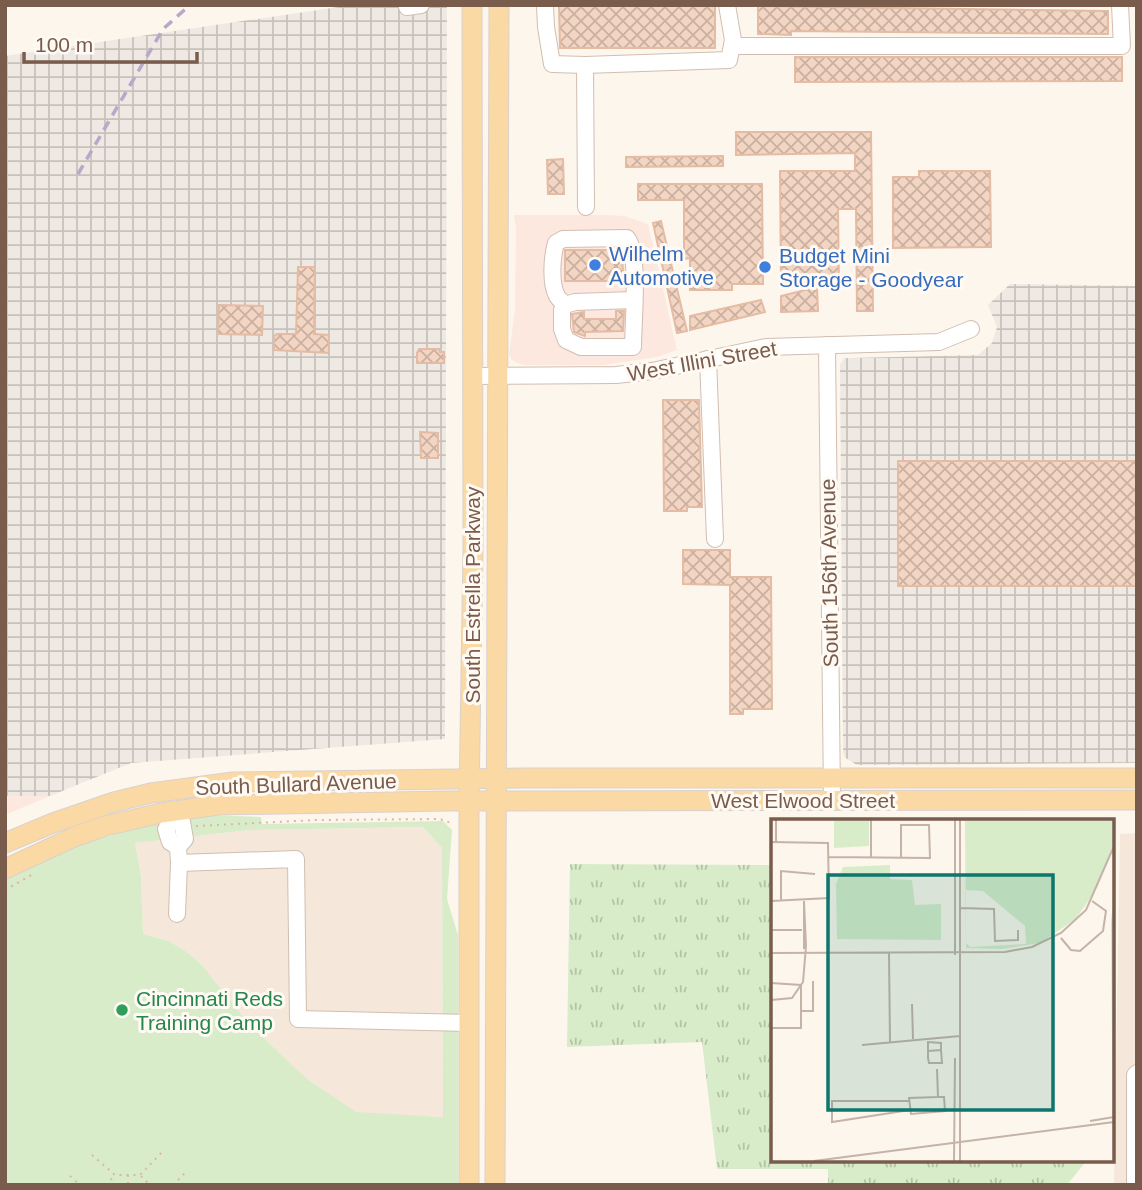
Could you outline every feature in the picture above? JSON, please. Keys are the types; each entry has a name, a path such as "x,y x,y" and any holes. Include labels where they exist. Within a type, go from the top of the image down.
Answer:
{"main road":[{"name":"South Estrella Parkway","path":"469,1185 472,5"},
{"name":"South Estrella Parkway","path":"495,1185 499,5"},
{"name":"West Elwood Street","path":"471,778 1137,778"},
{"name":"South Bullard Avenue","path":"5,844 53,823 104,806 151,793 190,787 233,782 471,778"},
{"name":"West Elwood Street","path":"469,801 1137,800"},
{"name":"South Bullard Avenue","path":"5,869 74,837 133,818 176,819 244,804 469,801"}],"street":[{"path":"545,5 552,64 585,65 729,60 733,40 727,5"},
{"path":"732,46 1122,46 1120,5"},
{"path":"585,65 586,207"},
{"path":"565,305 557,296 554,283 553,251 556,243 563,239 627,239 633,245 635,265 633,346 571,344 563,337 562,310 565,305 575,302 633,300"},
{"name":"West Illini Street","path":"472,376 616,375 652,371 766,347 939,342 971,329"},
{"name":"South 156th Avenue","path":"827,345 832,800"},
{"path":"708,359 715,539"},
{"path":"176,819 185,839 178,855 177,914"},
{"path":"178,855 296,859 298,1019 469,1023"},
{"path":"1135,1185 1136,1074"}],"path":[{"path":"176,819 440,819 451,823"},
{"path":"5,890 43,869"},
{"path":"140,1175 163,1151"},
{"path":"92,1155 115,1175 140,1175 150,1185"},
{"path":"173,1185 185,1173"},
{"path":"106,1185 115,1175"},
{"path":"128,1175 128,1185"},
{"path":"71,1176 80,1185"}],"shaded area":[{"path":"352,5 447,5 445,739 131,763 50,796 5,796 5,56"},
{"path":"514,215 624,216 648,224 677,350 657,357 603,365 525,365 511,359 509,354 515,310"},
{"path":"1010,284 1137,286 1137,763 857,765 844,757 843,751 840,365 844,358 978,355 992,343 997,327 988,305"},
{"path":"5,796 50,796 5,815"},
{"path":"423,827 442,848 443,1117 356,1113 307,1079 250,1025 202,965 187,952 169,941 143,934 141,876 135,843 249,830"},
{"path":"1137,833 1137,1185 1114,1185 1120,834"}],"green space":[{"name":"Cincinnati Reds Training Camp","path":"209,815 261,817 262,824 443,821 452,830 447,899 458,935 458,1185 5,1185 5,880 53,855 104,837","holes":["423,827 442,848 443,1117 356,1112 307,1079 250,1025 202,965 187,952 169,941 143,934 141,876 135,843 249,830"]},
{"path":"570,864 771,865 771,1162 1085,1162 1067,1185 828,1185 828,1169 717,1169 702,1042 567,1047"}],"building":[{"path":"715,5 715,48 560,48 559,6"},
{"path":"758,6 1108,11 1108,34 791,31 791,35 758,34"},
{"path":"795,57 1122,57 1122,81 795,82"},
{"path":"736,132 871,132 873,311 857,311 856,209 838,209 839,287 781,284 780,171 855,171 855,153 736,155"},
{"path":"723,156 723,166 626,167 626,157"},
{"path":"563,159 564,194 548,194 547,160"},
{"path":"919,171 990,171 991,247 893,248 893,177 919,177"},
{"path":"638,184 762,184 763,284 732,284 732,290 690,290 690,258 684,259 684,200 638,200"},
{"path":"661,221 687,331 677,333 653,223"},
{"name":"Wilhelm Automotive","path":"565,250 621,250 624,281 565,281"},
{"path":"298,267 315,267 314,334 329,335 329,353 274,350 274,336 296,334"},
{"path":"817,287 818,311 781,312 781,296"},
{"path":"761,300 765,312 690,330 690,316"},
{"path":"219,305 263,306 262,335 218,334"},
{"path":"616,311 624,311 623,331 585,332 585,336 574,332 572,314 584,312 584,319 616,319"},
{"path":"419,349 439,349 444,352 444,363 417,363"},
{"path":"663,400 699,400 702,507 687,507 687,511 664,511"},
{"path":"420,432 438,433 438,458 421,458"},
{"path":"898,461 1137,461 1137,586 898,586"},
{"path":"683,550 730,550 730,577 771,577 772,709 743,709 743,714 730,714 730,585 683,584"}],"railway":[{"path":"78,174 163,29 190,5"}],"place":[{"name":"Wilhelm Automotive","path":"595,265"},
{"name":"Budget Mini Storage - Goodyear","path":"765,267"},
{"name":"Cincinnati Reds Training Camp","path":"122,1010"}]}
